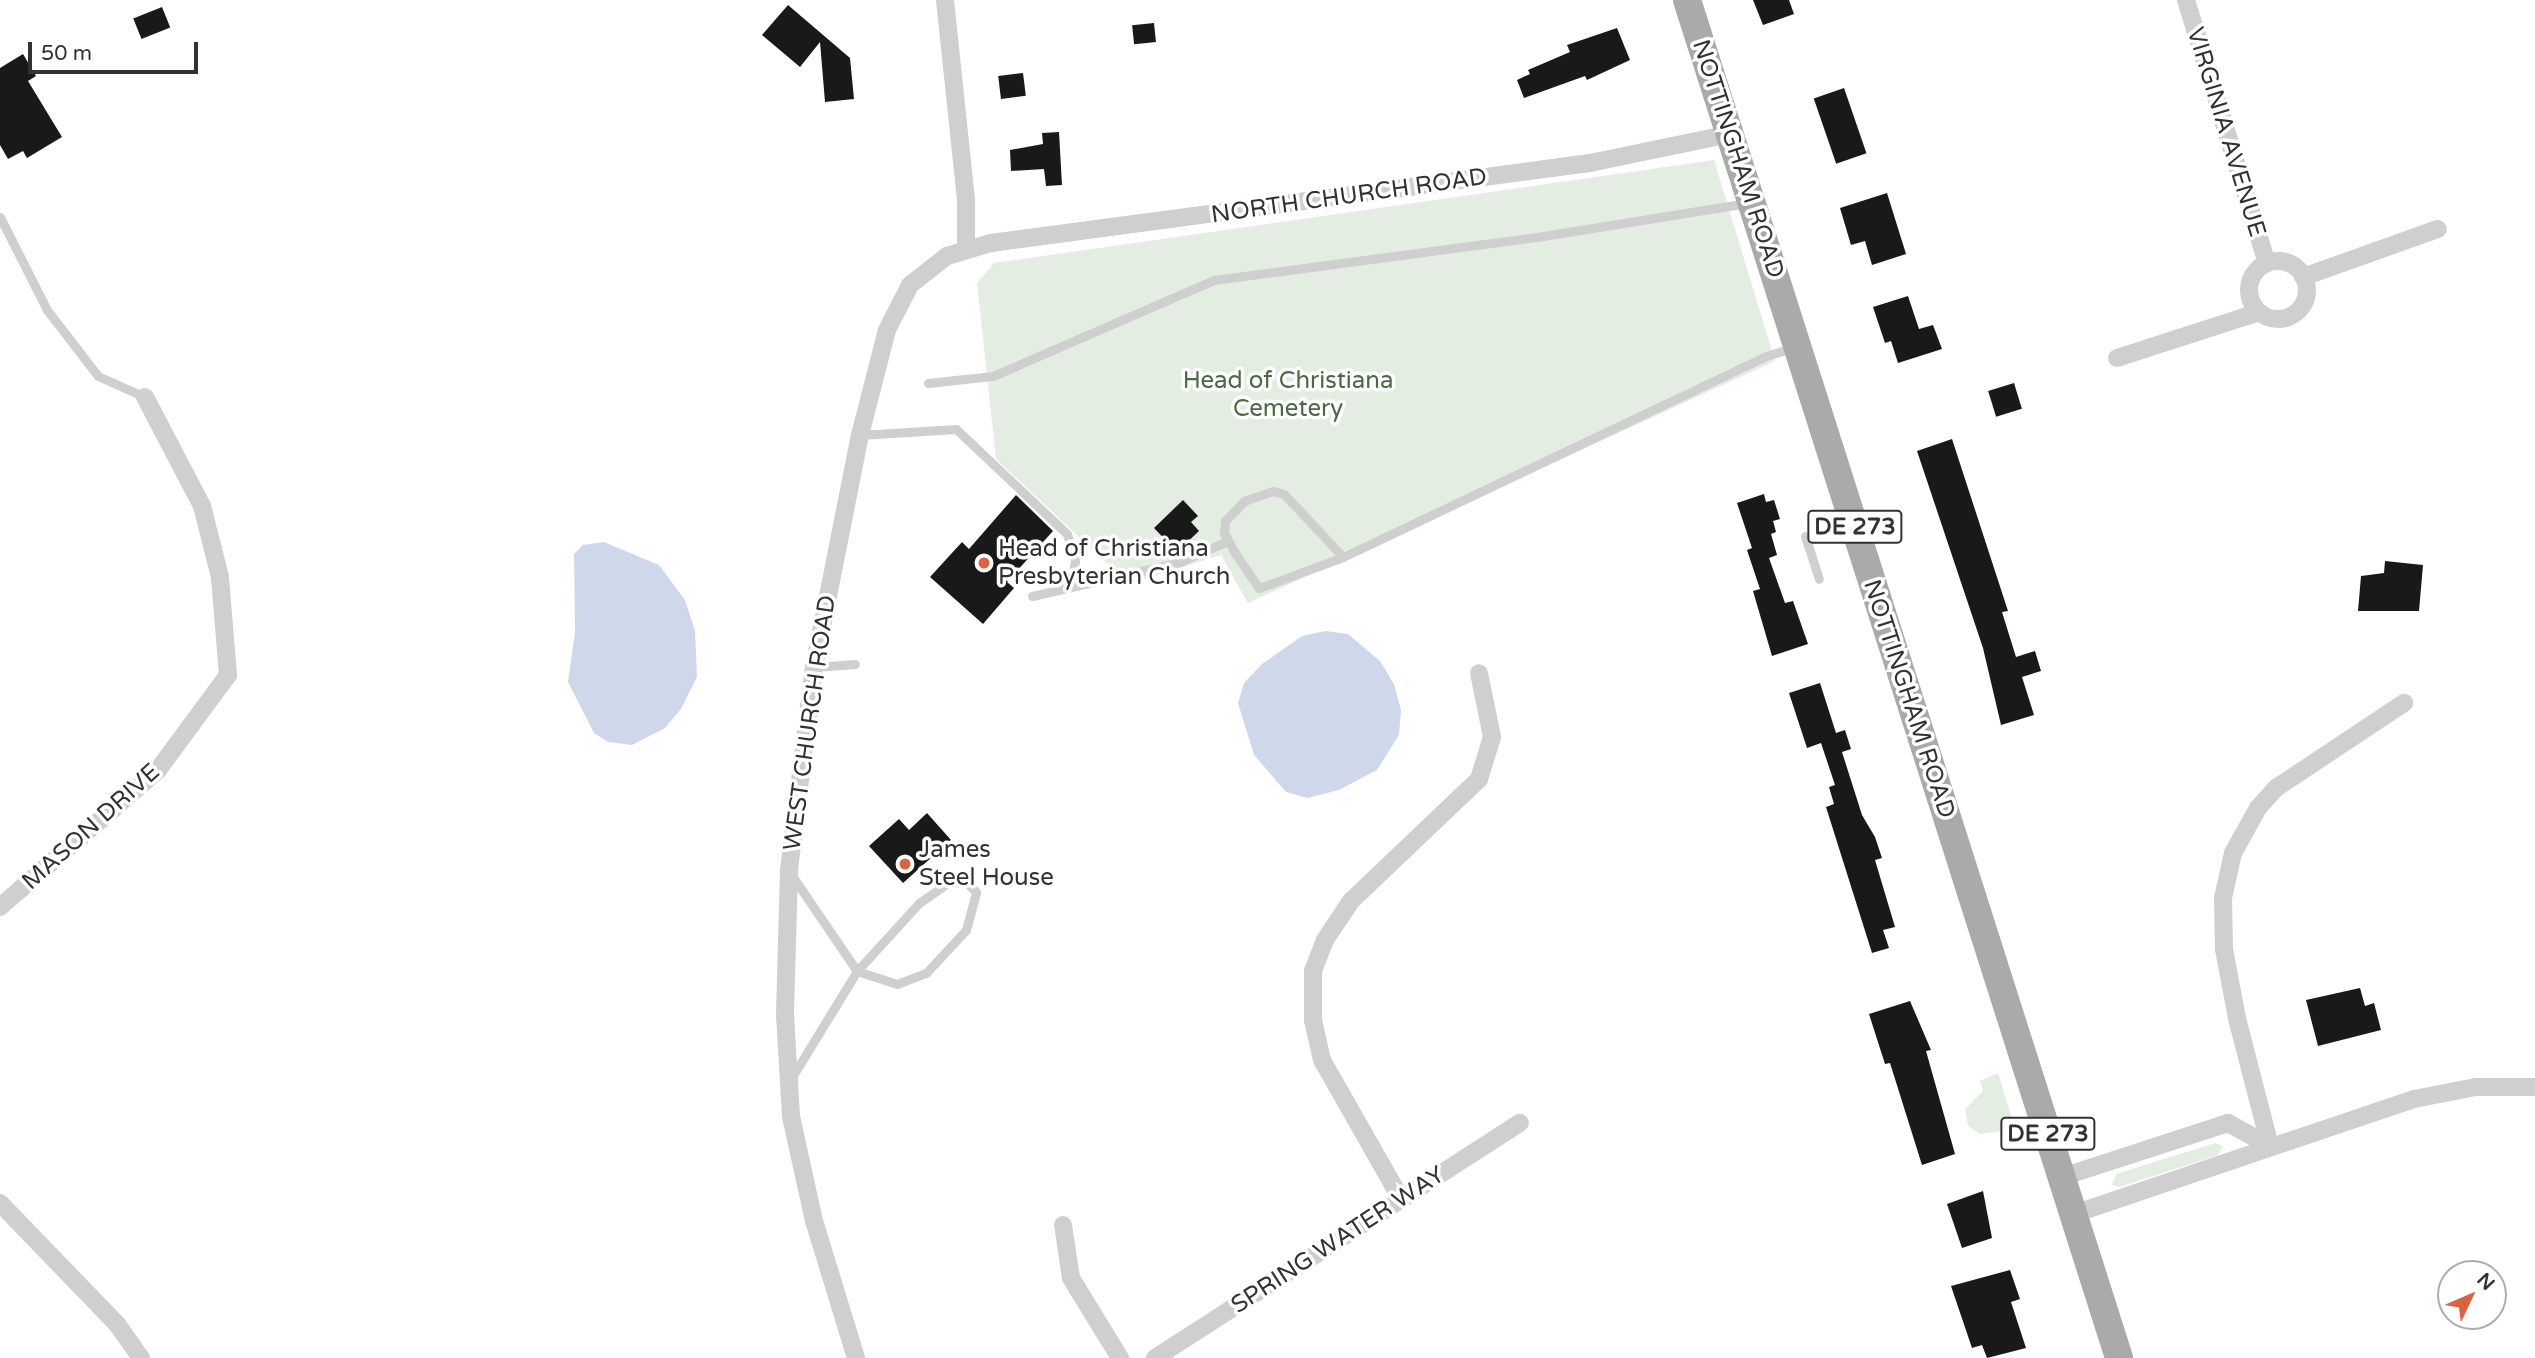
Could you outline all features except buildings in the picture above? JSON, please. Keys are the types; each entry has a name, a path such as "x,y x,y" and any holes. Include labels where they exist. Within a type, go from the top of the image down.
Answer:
{"main road":[{"name":"NOTTINGHAM ROAD","path":"1687,0 2119,1358"}],"street":[{"path":"946,0 966,199 966,249"},
{"name":"VIRGINIA AVENUE","path":"2186,0 2267,263"},
{"name":"NORTH CHURCH ROAD","path":"966,249 1626,158 1730,134"},
{"path":"2117,358 2259,312 2277,319 2296,313 2306,296 2304,277 2438,229"},
{"name":"WEST CHURCH ROAD","path":"856,1358 805,1186 788,1085 789,870 814,667 860,435 887,330 897,304 921,274 966,249"},
{"name":"VIRGINIA AVENUE","path":"2259,312 2252,305 2249,286 2267,263 2283,262 2304,277"},
{"name":"MASON DRIVE","path":"0,907 159,770 228,675 220,577 202,506 145,397"},
{"path":"1401,1199 1322,1060 1313,1020 1313,971 1325,940 1351,901 1479,779 1492,737 1479,673"},
{"path":"2270,1146 2237,1018 2224,949 2223,898 2233,853 2258,808 2276,788 2404,703"},
{"path":"2074,1214 2414,1099 2476,1087 2535,1087"},
{"name":"SPRING WATER WAY","path":"1155,1358 1520,1123"},
{"path":"2062,1177 2228,1123 2270,1146"},
{"path":"0,1203 117,1324 141,1358"},
{"path":"1063,1225 1071,1278 1121,1358"}],"lane":[{"path":"928,383 993,376 1214,280 1564,233 1752,202"},
{"path":"0,217 47,310 98,376 145,397"},
{"path":"1343,557 1294,503 1273,491 1244,501 1231,511 1225,521 1228,541 1259,588 1343,557 1766,356 1797,347"},
{"path":"860,435 956,429 1067,534 1075,561 1071,587"},
{"path":"1805,536 1819,579"},
{"path":"1032,596 1180,562 1228,541"},
{"path":"814,667 855,664"},
{"path":"788,1085 857,971 919,903 949,882 967,883 976,892 966,930 926,973 897,984 857,971 789,870"}],"green space":[{"name":"Head of Christiana Cemetery","path":"1714,160 1775,361 1248,603 1221,555 1129,584 996,459 977,283 994,263"},
{"path":"1998,1073 2015,1129 1980,1134 1968,1126 1965,1109 1983,1091 1980,1081"},
{"path":"2215,1143 2223,1146 2218,1155 2119,1187 2112,1185 2116,1174"}],"water":[{"path":"604,542 659,565 685,600 695,631 697,677 681,709 665,728 632,745 608,742 594,733 568,682 575,632 574,554 583,545"},
{"path":"1325,631 1348,634 1380,661 1394,684 1401,710 1399,735 1377,770 1339,790 1307,798 1286,792 1254,755 1238,703 1244,683 1262,664 1302,636"}],"place":[{"name":"Head of Christiana Presbyterian Church","path":"984,563"},
{"name":"James Steel House","path":"905,864"}]}
